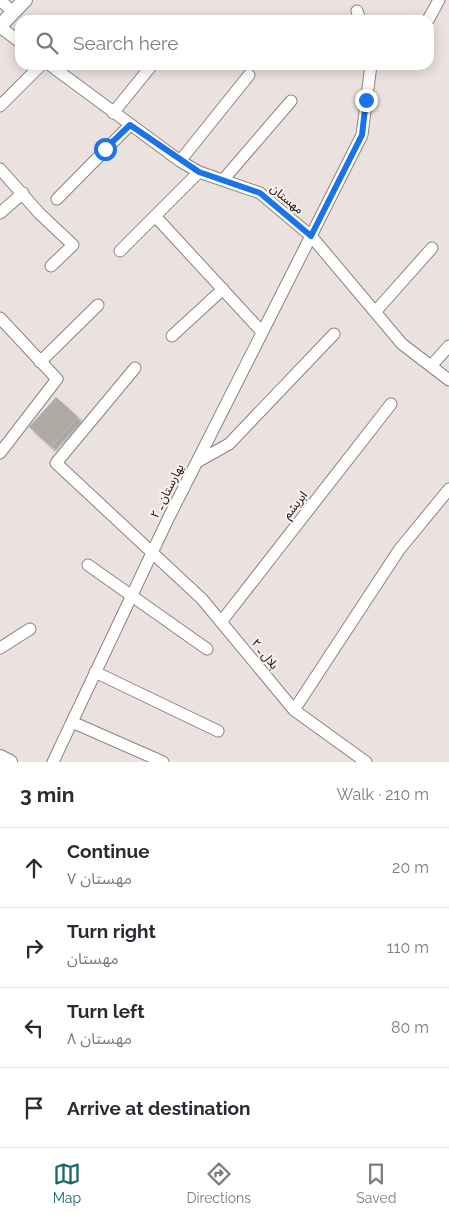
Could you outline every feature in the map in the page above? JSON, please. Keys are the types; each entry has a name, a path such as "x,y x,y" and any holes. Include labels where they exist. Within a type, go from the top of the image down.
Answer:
{"street":[{"path":"0,0 13,12"},
{"path":"15,38 0,26 25,0"},
{"path":"431,15 439,0"},
{"path":"0,106 36,70"},
{"name":"مهستان","path":"57,70 180,161 199,172 260,193 311,236 402,344 449,380"},
{"path":"113,113 148,70"},
{"name":"بهارستان ـ ۲","path":"53,762 152,552 362,135 370,70"},
{"path":"180,161 249,75"},
{"path":"223,180 291,101"},
{"path":"57,199 130,125"},
{"path":"0,169 39,213 73,245 51,266"},
{"path":"120,251 199,172"},
{"path":"0,213 23,193"},
{"path":"155,216 262,332"},
{"path":"375,312 432,248"},
{"path":"172,336 223,290"},
{"path":"40,362 98,305"},
{"path":"0,318 57,379 0,453"},
{"path":"197,462 229,444 334,334"},
{"path":"431,366 449,346"},
{"name":"بلال ـ ۲","path":"136,368 56,463 202,599 294,710 366,762"},
{"name":"ابریشم","path":"221,622 391,404"},
{"path":"294,710 399,550 449,489"},
{"path":"88,565 131,597 207,648"},
{"path":"0,648 30,629"},
{"path":"95,672 218,731"},
{"path":"72,722 162,762"},
{"path":"0,757 10,762"}],"building":[{"path":"56,397 78,417 51,447 29,427"}],"route":[{"path":"105,149 130,125 180,161 199,172 260,193 311,236 362,135 366,100"}]}
